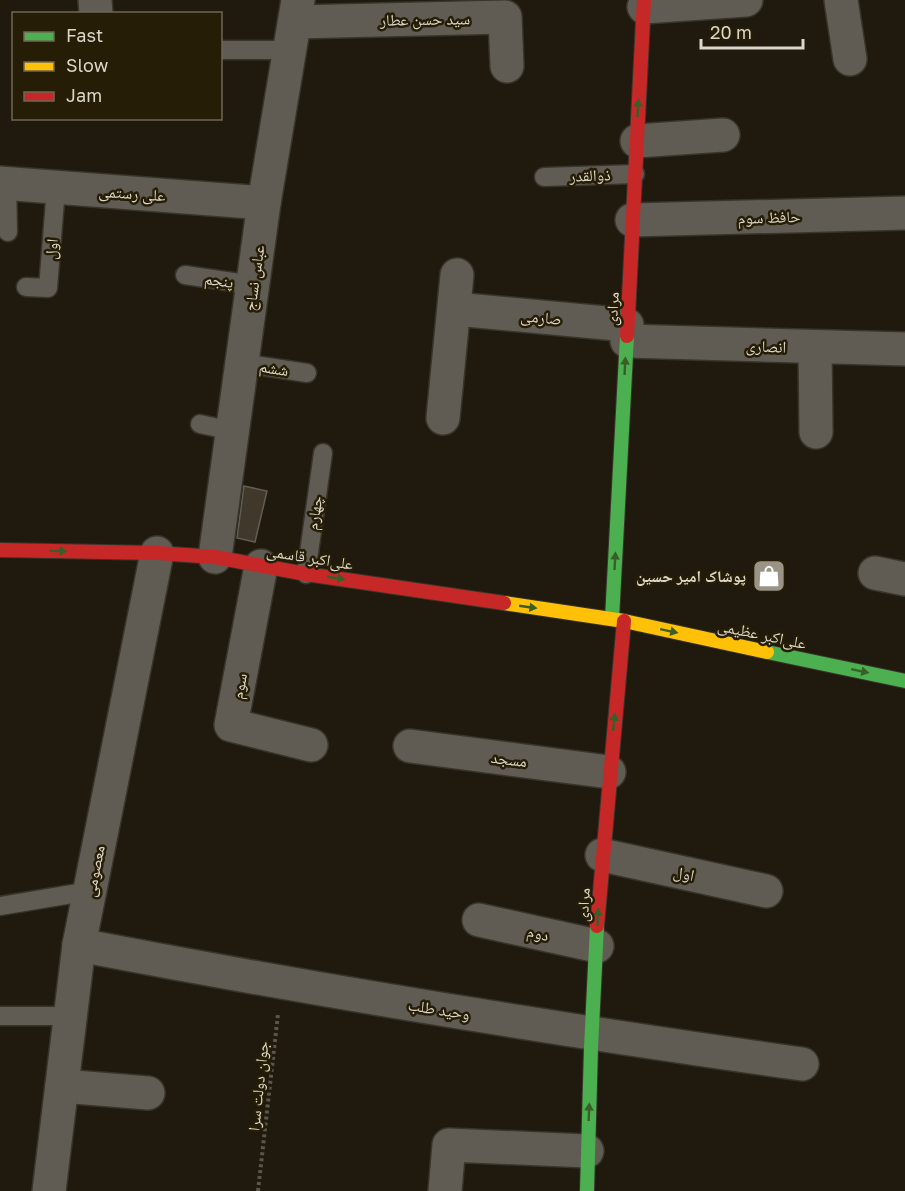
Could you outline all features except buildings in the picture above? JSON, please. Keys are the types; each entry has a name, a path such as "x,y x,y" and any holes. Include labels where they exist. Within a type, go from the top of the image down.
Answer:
{"street":[{"path":"644,3 746,0"},
{"path":"841,0 850,59"},
{"name":"مرادی","path":"587,1191 591,1034 618,620 627,333 644,3"},
{"name":"سید حسن عطار","path":"294,24 505,17 507,66"},
{"name":"عباس نساج","path":"215,557 264,203 294,24"},
{"path":"637,141 723,135"},
{"name":"علی رستمی","path":"3,184 264,203"},
{"name":"حافظ سوم","path":"632,220 905,213"},
{"path":"443,418 457,275"},
{"name":"صارمی","path":"455,309 627,333"},
{"name":"انصاری","path":"627,333 815,347 905,349"},
{"path":"815,347 816,432"},
{"name":"علی‌اکبر قاسمی","path":"0,550 157,553 215,557 306,574 618,620"},
{"name":"معصومی","path":"49,1191 79,945 157,553"},
{"name":"سوم","path":"261,566 231,725 311,745"},
{"name":"علی‌اکبر عظیمی","path":"618,620 905,681"},
{"name":"مسجد","path":"410,746 609,772"},
{"name":"اول","path":"602,855 766,891"},
{"name":"دوم","path":"479,921 597,946"},
{"name":"وحید طلب","path":"79,945 281,983 591,1034 802,1064"},
{"path":"62,1086 148,1094"},
{"path":"445,1191 449,1144 587,1150"}],"lane":[{"path":"222,49 294,24"},
{"name":"ذوالقدر","path":"544,177 635,174"},
{"path":"3,184 8,232"},
{"name":"اول","path":"26,287 48,288 56,188"},
{"name":"پنجم","path":"185,275 253,285"},
{"name":"ششم","path":"242,363 307,373"},
{"path":"200,424 232,431"},
{"name":"چهارم","path":"306,574 323,453"},
{"path":"0,906 90,891"},
{"path":"0,1016 70,1017"}],"path":[{"name":"جوان دولت سرا","path":"258,1191 281,983"}],"traffic: fast":[{"path":"612,619 627,336"},
{"path":"767,652 905,681"},
{"path":"587,1191 597,926"}],"traffic: slow":[{"path":"504,603 624,621 767,652"}],"traffic: jam":[{"path":"627,336 644,0"},
{"path":"0,550 157,553 215,557 306,574 504,603"},
{"path":"597,926 624,621"}],"place":[{"name":"پوشاک امیر حسین","path":"769,576"}]}
